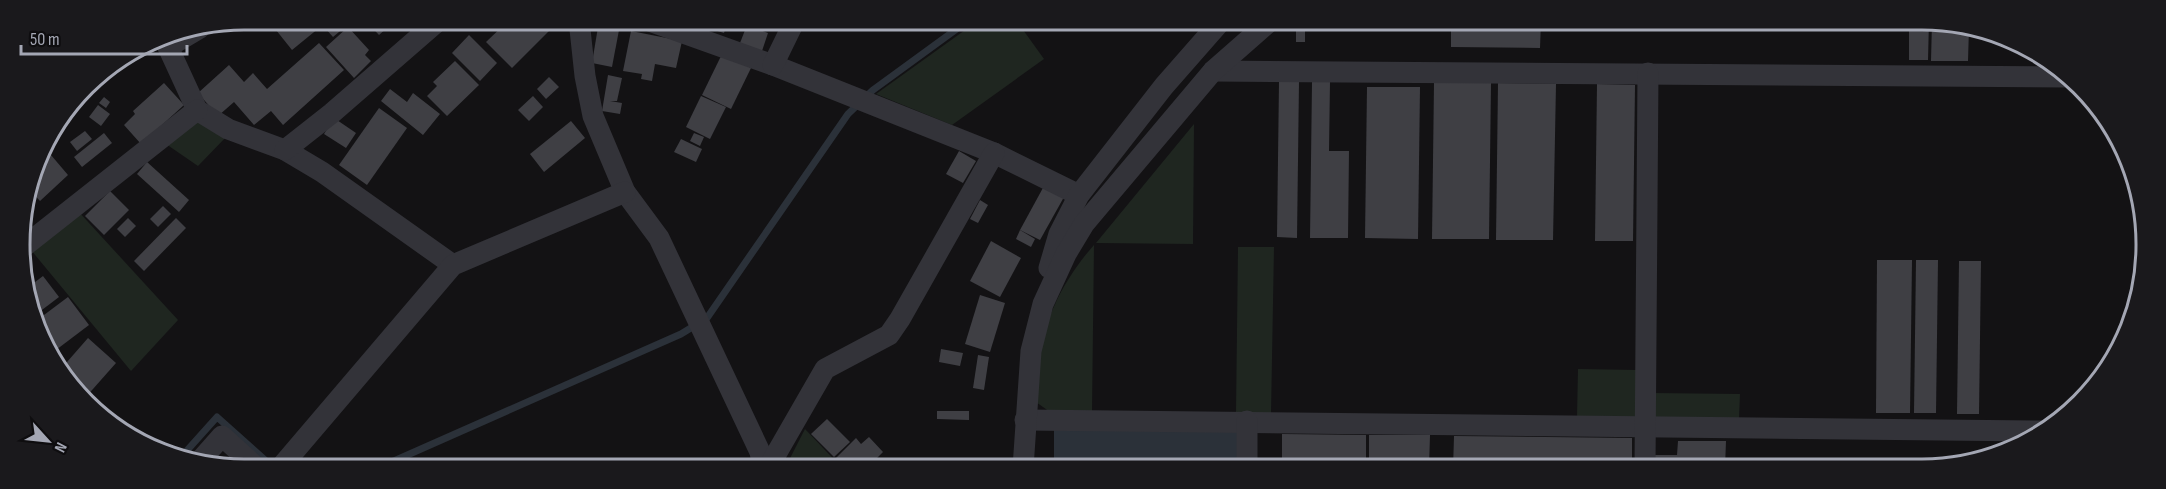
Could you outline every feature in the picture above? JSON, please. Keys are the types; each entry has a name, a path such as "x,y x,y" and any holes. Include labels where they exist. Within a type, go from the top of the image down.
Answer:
{"street":[{"path":"285,150 332,113 427,30"},
{"path":"580,30 585,76 593,116 625,192 659,238 762,459"},
{"path":"675,30 773,65 994,153 1079,195"},
{"path":"773,65 790,30"},
{"path":"1023,459 1031,351 1043,304 1047,276 1059,234 1079,195 1164,86 1213,30"},
{"path":"1043,304 1066,254 1084,224 1214,71 1260,30"},
{"path":"167,44 197,110 228,129 285,150 322,172 453,265"},
{"path":"1214,71 2056,77"},
{"path":"1645,459 1648,73"},
{"path":"30,242 197,110"},
{"path":"770,459 825,369 889,335 994,153"},
{"path":"288,459 453,265 625,192"},
{"path":"1025,420 2028,431"},
{"path":"1247,421 1247,459"},
{"path":"205,455 222,436 247,459"}],"shaded area":[{"path":"965,30 1023,30 1044,59 952,125 876,94"},
{"path":"197,117 227,136 198,166 166,144"},
{"path":"1194,124 1193,244 1096,243"},
{"path":"78,211 178,320 131,371 31,250"},
{"path":"1094,245 1092,412 1050,412 1036,402 1038,363 1043,336 1053,308 1067,281"},
{"path":"1238,247 1274,247 1271,414 1236,414"},
{"path":"1578,369 1638,370 1637,418 1577,417"},
{"path":"1652,393 1740,394 1739,419 1652,418"},
{"path":"805,429 833,459 790,459"},
{"path":"1054,429 1239,431 1238,459 1054,459"}],"building":[{"path":"276,30 317,30 292,50"},
{"path":"327,30 341,30 333,37"},
{"path":"345,30 351,30 369,50 365,55 371,61 354,78 326,47"},
{"path":"374,30 385,30 379,35"},
{"path":"499,30 550,30 512,68 486,42"},
{"path":"598,30 619,30 612,67 592,63"},
{"path":"745,30 760,30 768,33 762,51 740,43"},
{"path":"1451,30 1541,30 1540,48 1451,47"},
{"path":"1909,30 1929,30 1928,60 1909,60"},
{"path":"1932,30 1969,35 1968,61 1931,61"},
{"path":"631,31 682,41 676,68 655,64 652,81 641,79 642,74 623,71"},
{"path":"1296,31 1305,31 1305,42 1296,42"},
{"path":"469,35 497,63 480,81 452,53"},
{"path":"319,43 344,70 283,125 271,111 254,125 234,102 218,116 198,93 229,65 244,82 253,73 267,89"},
{"path":"722,54 751,68 731,109 702,95"},
{"path":"455,61 479,85 447,116 427,96 437,86 433,82"},
{"path":"608,75 622,78 617,101 610,101 622,103 620,114 602,111"},
{"path":"549,77 559,87 546,99 537,89"},
{"path":"1279,81 1299,81 1297,238 1277,237"},
{"path":"1312,82 1330,82 1329,151 1349,151 1348,238 1310,238"},
{"path":"164,83 184,105 141,144 124,125 135,114 133,111"},
{"path":"1434,83 1491,83 1489,239 1432,239"},
{"path":"1498,83 1556,84 1553,240 1496,240"},
{"path":"1597,84 1635,85 1633,241 1595,241"},
{"path":"1367,87 1420,87 1418,239 1365,238"},
{"path":"390,89 407,102 413,93 440,114 423,135 381,101"},
{"path":"533,96 543,107 529,121 518,110"},
{"path":"701,96 726,107 710,139 686,127"},
{"path":"104,97 110,102 106,108 99,103"},
{"path":"98,105 110,114 101,126 89,117"},
{"path":"379,108 407,128 367,185 339,165"},
{"path":"334,118 356,133 346,148 324,134"},
{"path":"571,121 585,138 544,172 530,154"},
{"path":"85,131 92,139 77,151 70,142"},
{"path":"104,133 112,143 82,167 74,157"},
{"path":"694,133 704,137 700,146 690,141"},
{"path":"681,139 702,149 696,162 674,152"},
{"path":"959,151 976,161 963,183 946,174"},
{"path":"50,154 68,175 40,201 35,196"},
{"path":"147,162 189,200 179,212 137,174"},
{"path":"1044,186 1064,197 1040,240 1020,230"},
{"path":"110,191 129,210 104,235 85,216"},
{"path":"980,200 988,205 978,223 970,219"},
{"path":"163,206 171,214 158,227 150,219"},
{"path":"128,218 136,226 125,237 117,229"},
{"path":"176,218 186,228 144,271 134,261"},
{"path":"1020,230 1035,239 1031,247 1016,239"},
{"path":"991,241 1021,258 1000,297 970,281"},
{"path":"1877,260 1912,260 1910,413 1876,413"},
{"path":"1916,260 1938,260 1936,413 1914,413"},
{"path":"1959,261 1981,261 1979,414 1957,414"},
{"path":"43,276 59,297 40,311 34,283"},
{"path":"980,295 1005,303 990,352 965,344"},
{"path":"68,297 89,325 57,349 42,316"},
{"path":"88,338 116,363 90,393 66,363"},
{"path":"941,349 963,353 960,366 939,362"},
{"path":"978,355 989,357 984,390 973,388"},
{"path":"937,411 969,411 969,420 937,419"},
{"path":"827,419 850,442 834,457 811,434"},
{"path":"1282,434 1366,435 1366,459 1282,459"},
{"path":"1369,435 1430,435 1429,459 1369,459"},
{"path":"1454,436 1632,438 1632,459 1453,459"},
{"path":"869,437 883,452 876,459 835,459 856,438 861,444"},
{"path":"1678,441 1726,441 1725,459 1655,459 1655,455 1677,455"}],"waterway":[{"path":"398,459 681,334 707,318 848,114 873,90 955,30"},
{"path":"186,451 217,417 264,459"}]}
